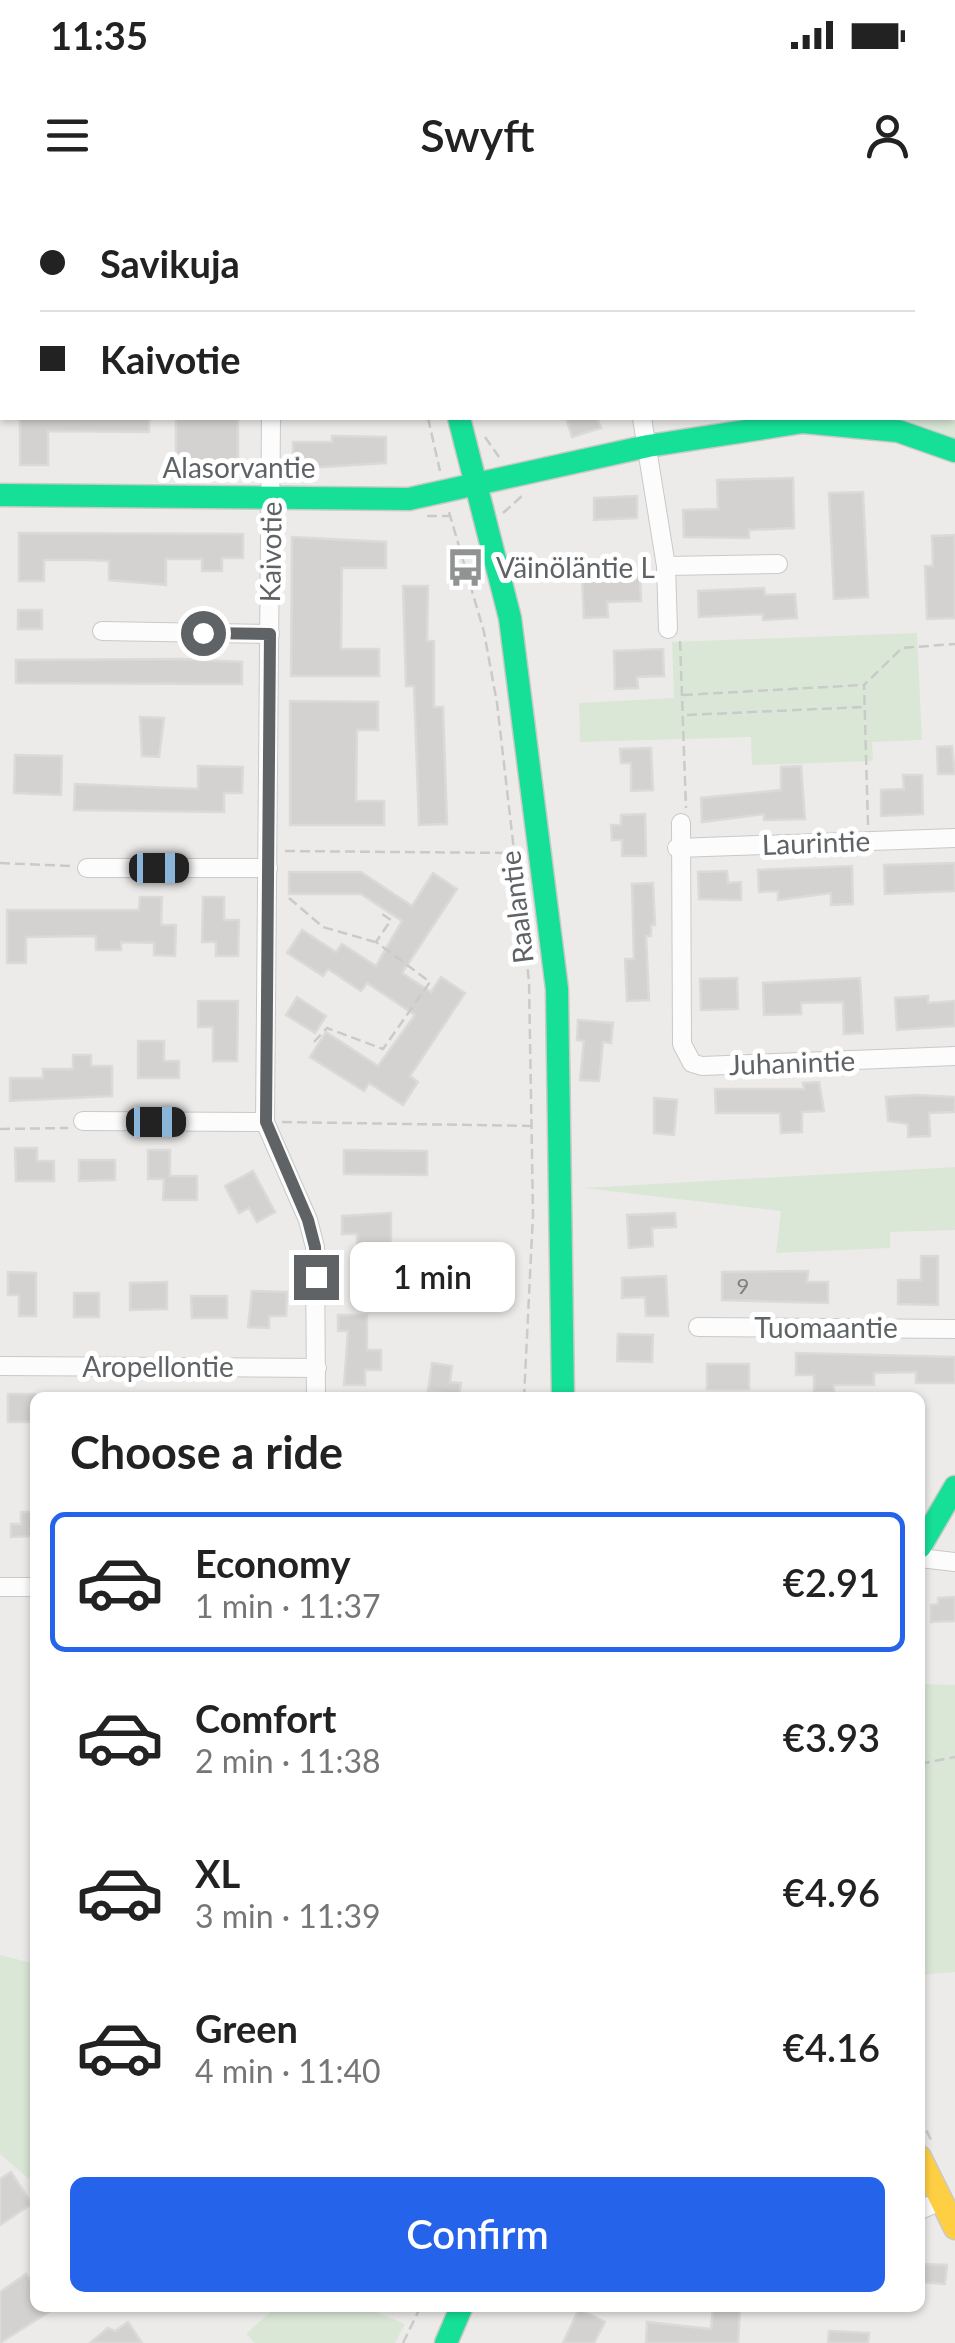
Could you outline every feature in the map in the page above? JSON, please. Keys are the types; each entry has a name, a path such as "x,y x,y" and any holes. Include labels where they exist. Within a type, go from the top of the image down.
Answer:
{"street":[{"name":"Kaivotie","path":"271,420 266,1122 308,1220 315,1247 316,1392"},
{"name":"Raalantie","path":"460,420 510,618 557,989 563,1392"},
{"path":"642,420 666,566 668,629"},
{"name":"Alasorvantie","path":"0,495 409,499 648,446 802,422 898,431 955,451"},
{"path":"666,566 778,564"},
{"path":"102,632 270,634"},
{"name":"Juhanintie","path":"681,824 678,848 682,1044 692,1063 702,1066 955,1056"},
{"name":"Laurintie","path":"678,848 955,838"},
{"path":"87,868 268,859"},
{"path":"83,1121 266,1122"},
{"name":"Tuomaantie","path":"698,1327 955,1329"},
{"name":"Aropellontie","path":"0,1366 316,1368"},
{"path":"925,1538 955,1487"},
{"path":"925,1559 955,1562"},
{"path":"0,1588 30,1587"},
{"path":"930,2205 955,2228"},
{"path":"446,2343 459,2312"}],"path":[{"path":"428,420 435,450"},
{"path":"485,519 501,515 531,490"},
{"path":"450,516 484,632 529,981 534,1126 524,1392"},
{"path":"683,695 864,685 902,648 955,644"},
{"path":"864,685 868,842"},
{"path":"684,715 865,706"},
{"path":"268,859 514,853"},
{"path":"0,863 87,868"},
{"path":"289,898 323,928 376,942 430,982 384,1049 327,1028 314,1042"},
{"path":"376,942 391,920 378,912"},
{"path":"0,1129 65,1130 83,1121"},
{"path":"266,1122 534,1126"},
{"path":"925,1763 955,1757"},
{"path":"403,2343 418,2312"}],"green space":[{"path":"905,420 955,420 955,438"},
{"path":"917,633 922,740 872,742 873,761 752,765 751,737 580,742 579,703 674,698 672,642"},
{"path":"955,1167 955,1230 890,1232 890,1248 776,1253 781,1211 584,1188"},
{"path":"925,1684 955,1685 955,1972 925,1975"},
{"path":"0,1955 30,1963 30,2180 0,2154"},
{"path":"271,2312 376,2312 405,2324 395,2343 255,2343 246,2334"}],"building":[{"path":"20,420 149,420 149,432 48,431 48,465 20,465"},
{"path":"176,420 238,420 238,465 176,467"},
{"path":"567,420 598,420 601,428 572,437"},
{"path":"332,436 386,437 386,463 293,469 293,442 332,442"},
{"path":"793,478 794,528 749,530 749,538 684,537 683,510 718,509 717,480"},
{"path":"863,492 868,597 834,599 829,493"},
{"path":"637,496 637,518 594,520 594,498"},
{"path":"19,533 243,534 243,558 222,558 222,571 202,571 202,559 166,559 166,585 109,580 109,561 90,560 44,560 44,581 19,581"},
{"path":"955,535 955,618 927,619 925,566 933,566 932,536"},
{"path":"292,537 386,542 386,568 342,568 341,649 379,649 379,676 291,676"},
{"path":"582,576 640,577 641,601 607,602 608,617 584,618"},
{"path":"403,586 428,586 427,641 434,641 434,707 443,707 447,824 419,825 414,686 406,686"},
{"path":"764,588 765,595 795,594 797,618 763,620 763,614 699,617 698,591"},
{"path":"18,610 42,610 42,629 18,629"},
{"path":"663,649 664,676 637,677 638,688 615,689 614,651"},
{"path":"16,660 242,662 242,684 16,683"},
{"path":"290,701 378,702 378,730 357,730 356,801 384,801 384,825 290,825"},
{"path":"140,717 164,718 159,757 142,756"},
{"path":"952,746 955,774 938,774 937,747"},
{"path":"651,748 653,790 631,791 631,763 621,763 620,749"},
{"path":"15,755 62,756 61,795 14,793"},
{"path":"198,766 243,767 242,793 224,793 224,812 74,810 75,784 198,789"},
{"path":"801,766 805,819 764,820 764,814 702,822 701,798 781,790 781,767"},
{"path":"903,775 922,775 923,814 881,816 881,790 904,789"},
{"path":"645,814 646,856 622,856 622,840 612,840 611,825 621,825 621,815"},
{"path":"955,863 955,891 885,894 884,865"},
{"path":"852,866 853,904 831,905 831,893 778,900 778,891 759,892 758,870"},
{"path":"727,871 728,883 741,882 741,900 699,899 698,872"},
{"path":"289,872 361,872 412,906 433,873 457,889 402,973 431,992 441,977 465,993 410,1076 418,1082 403,1105 369,1083 364,1091 310,1057 326,1032 378,1066 415,1015 367,983 361,991 328,969 323,976 287,953 302,930 336,952 342,944 376,966 402,921 361,894 289,894"},
{"path":"653,883 655,925 651,925 651,936 646,936 649,1000 627,1001 625,959 634,959 632,884"},
{"path":"140,897 162,897 161,925 176,925 175,956 154,955 154,943 121,942 121,950 96,950 96,936 26,937 26,963 7,963 7,910 139,910"},
{"path":"203,897 224,897 224,920 239,920 238,956 216,956 216,942 202,942"},
{"path":"737,978 738,1009 701,1010 700,979"},
{"path":"860,978 863,1033 844,1034 843,1002 801,1003 801,1014 764,1015 763,983"},
{"path":"928,996 928,1003 955,1001 955,1026 897,1030 895,998"},
{"path":"297,997 326,1016 315,1033 286,1015"},
{"path":"198,1001 238,1001 237,1061 213,1061 213,1027 198,1027"},
{"path":"578,1020 613,1023 611,1043 603,1042 599,1081 580,1080 584,1041 577,1040"},
{"path":"138,1041 164,1041 164,1061 179,1061 179,1078 138,1078"},
{"path":"73,1055 91,1055 91,1066 112,1066 112,1096 10,1101 10,1078 43,1078 43,1069 73,1069"},
{"path":"819,1082 824,1111 802,1112 802,1132 781,1133 780,1113 716,1113 715,1089 804,1089 803,1083"},
{"path":"886,1097 955,1097 955,1112 929,1113 930,1136 908,1137 908,1124 888,1121"},
{"path":"654,1098 677,1100 674,1135 654,1133"},
{"path":"15,1148 37,1148 37,1161 54,1161 54,1181 16,1181"},
{"path":"148,1150 170,1150 170,1176 197,1176 197,1200 163,1200 164,1179 148,1179"},
{"path":"344,1150 427,1151 427,1175 344,1174"},
{"path":"79,1160 115,1160 115,1180 79,1181"},
{"path":"253,1171 275,1212 257,1222 249,1208 239,1213 225,1186"},
{"path":"391,1213 391,1257 357,1257 357,1234 342,1234 342,1216"},
{"path":"675,1213 676,1227 652,1228 653,1246 629,1248 627,1215"},
{"path":"921,1256 938,1256 938,1305 898,1304 898,1280 921,1280"},
{"path":"808,1271 807,1282 828,1282 828,1303 722,1300 722,1272"},
{"path":"8,1272 36,1273 36,1316 19,1316 19,1295 8,1295"},
{"path":"666,1276 668,1316 646,1316 645,1297 622,1298 622,1278"},
{"path":"167,1282 167,1309 130,1310 130,1283"},
{"path":"252,1291 287,1292 286,1316 269,1316 269,1328 248,1327"},
{"path":"74,1293 99,1293 99,1317 74,1317"},
{"path":"191,1296 227,1296 227,1318 192,1318"},
{"path":"338,1315 367,1315 367,1350 381,1350 381,1370 365,1370 365,1385 344,1385 348,1331 338,1331"},
{"path":"618,1334 653,1335 652,1362 617,1361"},
{"path":"796,1353 955,1357 955,1383 916,1383 916,1372 874,1373 874,1385 834,1385 834,1392 814,1392 814,1375 796,1375"},
{"path":"432,1363 452,1366 450,1382 461,1383 460,1392 428,1391"},
{"path":"707,1364 749,1364 749,1389 707,1389"},
{"path":"8,1394 30,1394 30,1422 8,1422"},
{"path":"21,1512 30,1512 30,1536 11,1537 11,1524 21,1524"},
{"path":"955,1597 955,1621 931,1622 931,1605 938,1604 938,1598"},
{"path":"11,2172 30,2205 0,2225 0,2179"},
{"path":"925,2264 947,2265 945,2284 925,2282"},
{"path":"26,2274 30,2280 30,2312 49,2312 0,2343 0,2292"},
{"path":"578,2312 605,2322 594,2343 563,2343"},
{"path":"713,2312 740,2312 738,2343 646,2343 647,2322 711,2329"},
{"path":"128,2322 142,2343 90,2343 108,2328 115,2331"},
{"path":"829,2331 869,2333 868,2343 828,2343"}],"traffic: fast":[{"path":"460,420 510,618 557,989 563,1392"},
{"path":"0,495 409,499 648,446 803,422 898,431 955,451"},
{"path":"925,1538 955,1487"},
{"path":"446,2343 459,2312"}],"traffic: slow":[{"path":"925,2167 955,2228"}],"place":[{"name":"Väinöläntie L","path":"466,568"}],"route":[{"path":"203,633 270,634 266,1122 308,1220 315,1247 316,1277"}]}
